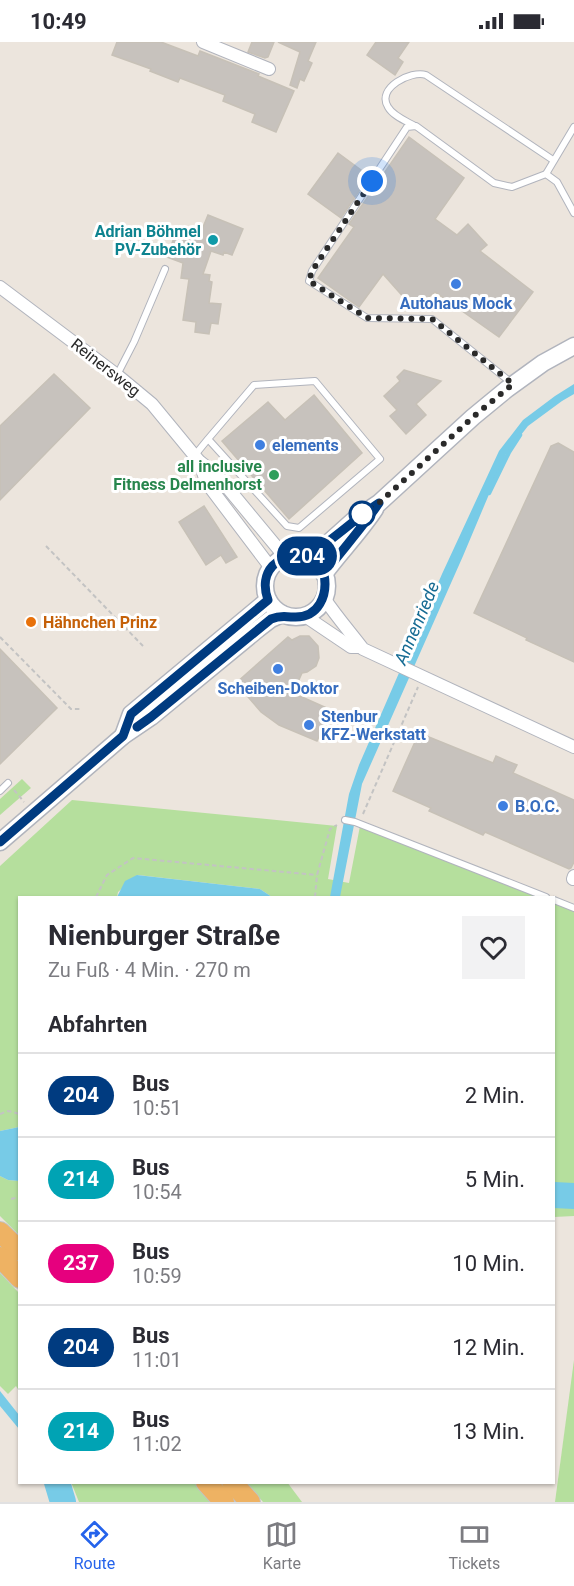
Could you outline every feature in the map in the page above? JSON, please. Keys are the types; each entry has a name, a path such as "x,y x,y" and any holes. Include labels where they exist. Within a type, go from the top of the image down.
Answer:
{"highway":[{"path":"0,1232 18,1249"},
{"path":"0,1257 18,1276"},
{"path":"208,1484 224,1502"},
{"path":"234,1484 250,1502"}],"main road":[{"path":"306,557 326,545 355,519 379,503 473,417 513,384 543,363 574,346"},
{"path":"324,574 362,528 379,503"},
{"path":"295,555 306,557 314,561 324,574 327,586 324,598 320,606 305,616 293,617 282,614 268,600 265,584 271,568 285,557 295,555"},
{"path":"123,736 131,714 268,600"},
{"path":"0,842 123,736 151,717 271,619 282,614"}],"street":[{"path":"203,42 269,69"},
{"name":"Reinersweg","path":"0,287 152,404 197,458 217,475 285,557"},
{"name":"Reinersweg","path":"197,458 206,482 271,568"},
{"path":"324,598 360,647"},
{"path":"305,616 351,647 360,647 574,747"}],"lane":[{"path":"553,160 426,75 412,74 389,88 385,96 392,112 416,126 494,183 512,187 546,174 574,127"},
{"path":"416,126 407,127 312,271 309,281 367,318 432,319 513,384"},
{"path":"546,174 557,182 574,213"},
{"path":"117,375 134,342 165,269"},
{"path":"197,458 208,439 254,385 315,381 380,459 299,528 287,526 208,439"},
{"path":"0,791 8,783"},
{"path":"345,820 358,823 543,896"},
{"path":"555,900 574,908"}],"path":[{"path":"46,546 143,646"},
{"path":"0,637 71,709 80,709"},
{"path":"358,823 418,675"},
{"path":"8,783 33,813"},
{"path":"315,896 317,875 330,829 345,820"},
{"path":"96,896 107,875 134,858 317,875"},
{"path":"0,1114 8,1112 18,1114"},
{"path":"11,1199 18,1197"}],"green space":[{"path":"22,779 31,788 0,815 0,799"},
{"path":"72,800 337,826 328,879 349,883 360,826 538,896 270,896 260,889 138,875 118,892 117,896 18,896 18,1127 0,1131 0,866"},
{"path":"555,902 574,910 574,1216 555,1217"},
{"path":"0,1176 18,1181 18,1234 0,1216"},
{"path":"0,1273 18,1292 18,1389 16,1386 8,1394 0,1386"},
{"path":"574,1360 574,1502 555,1502"},
{"path":"72,1484 196,1484 211,1502 79,1502"},
{"path":"248,1484 288,1484 302,1502 263,1502"}],"water":[{"path":"574,384 574,394 528,426 506,454 362,784 340,896 330,896 349,794 359,765 442,574 499,451 523,420"},
{"path":"137,875 260,889 270,896 118,896 125,881"},
{"path":"18,1127 18,1181 0,1176 0,1131"},
{"path":"0,1391 18,1414 18,1428 0,1406"}],"building":[{"path":"117,42 161,42 198,56 200,51 259,74 258,76 294,91 276,132 252,122 255,114 223,101 225,95 180,78 178,82 150,71 151,69 112,55"},
{"path":"252,42 274,42 268,57 265,58 248,52"},
{"path":"278,42 316,42 308,61 312,63 304,81 300,79 297,88 290,85 300,52"},
{"path":"376,42 409,42 398,58 403,62 395,75 367,55"},
{"path":"409,137 464,178 435,219 457,235 468,224 487,245 480,251 533,292 499,337 435,292 414,309 383,274 359,307 318,278 354,227 349,224"},
{"path":"338,153 369,176 341,218 308,194"},
{"path":"208,215 243,229 232,255 211,251 203,274 210,275 209,281 212,282 209,303 221,304 218,324 211,323 209,334 195,332 196,322 183,320 189,279 181,278 183,263 167,257 175,235 189,240 193,229 201,232"},
{"path":"404,370 441,381 416,404 426,415 406,434 390,416 397,410 384,396 400,381 397,377"},
{"path":"54,374 90,408 0,500 0,426"},
{"path":"314,395 362,453 289,519 222,441 268,402 285,420"},
{"path":"558,443 574,452 574,662 474,613 551,446"},
{"path":"204,506 237,557 226,563 221,555 206,565 179,522"},
{"path":"300,636 309,636 318,646 319,658 316,666 302,673 293,693 331,710 317,741 279,725 261,712 236,683 288,637 292,640"},
{"path":"0,649 57,708 0,764"},
{"name":"B.O.C.","path":"419,733 493,763 496,756 517,765 513,773 574,800 574,862 571,868 485,832 483,835 429,811 431,808 393,791"}],"waterway":[{"name":"Annenriede","path":"489,493 520,435"},
{"path":"555,1195 574,1196"},
{"path":"58,1484 63,1502"}],"bus line":[{"name":"204","path":"0,842 123,736 131,714 268,600 265,584 266,575 271,568 285,557 295,555 306,557 326,545 355,519 379,503 362,528 324,574 327,586 320,606 305,616 293,617 282,614 271,619 137,727"}],"place":[{"name":"Adrian Böhmel PV-Zubehör","path":"213,240"},
{"name":"Autohaus Mock","path":"456,284"},
{"name":"elements","path":"260,445"},
{"name":"all inclusive Fitness Delmenhorst","path":"274,475"},
{"name":"Hähnchen Prinz","path":"31,622"},
{"name":"Scheiben-Doktor","path":"278,669"},
{"name":"Stenbur KFZ-Werkstatt","path":"309,725"},
{"name":"B.O.C.","path":"503,806"}],"route":[{"path":"362,514 379,503 473,417 513,384 432,319 367,318 309,281 312,271 372,181"}]}
